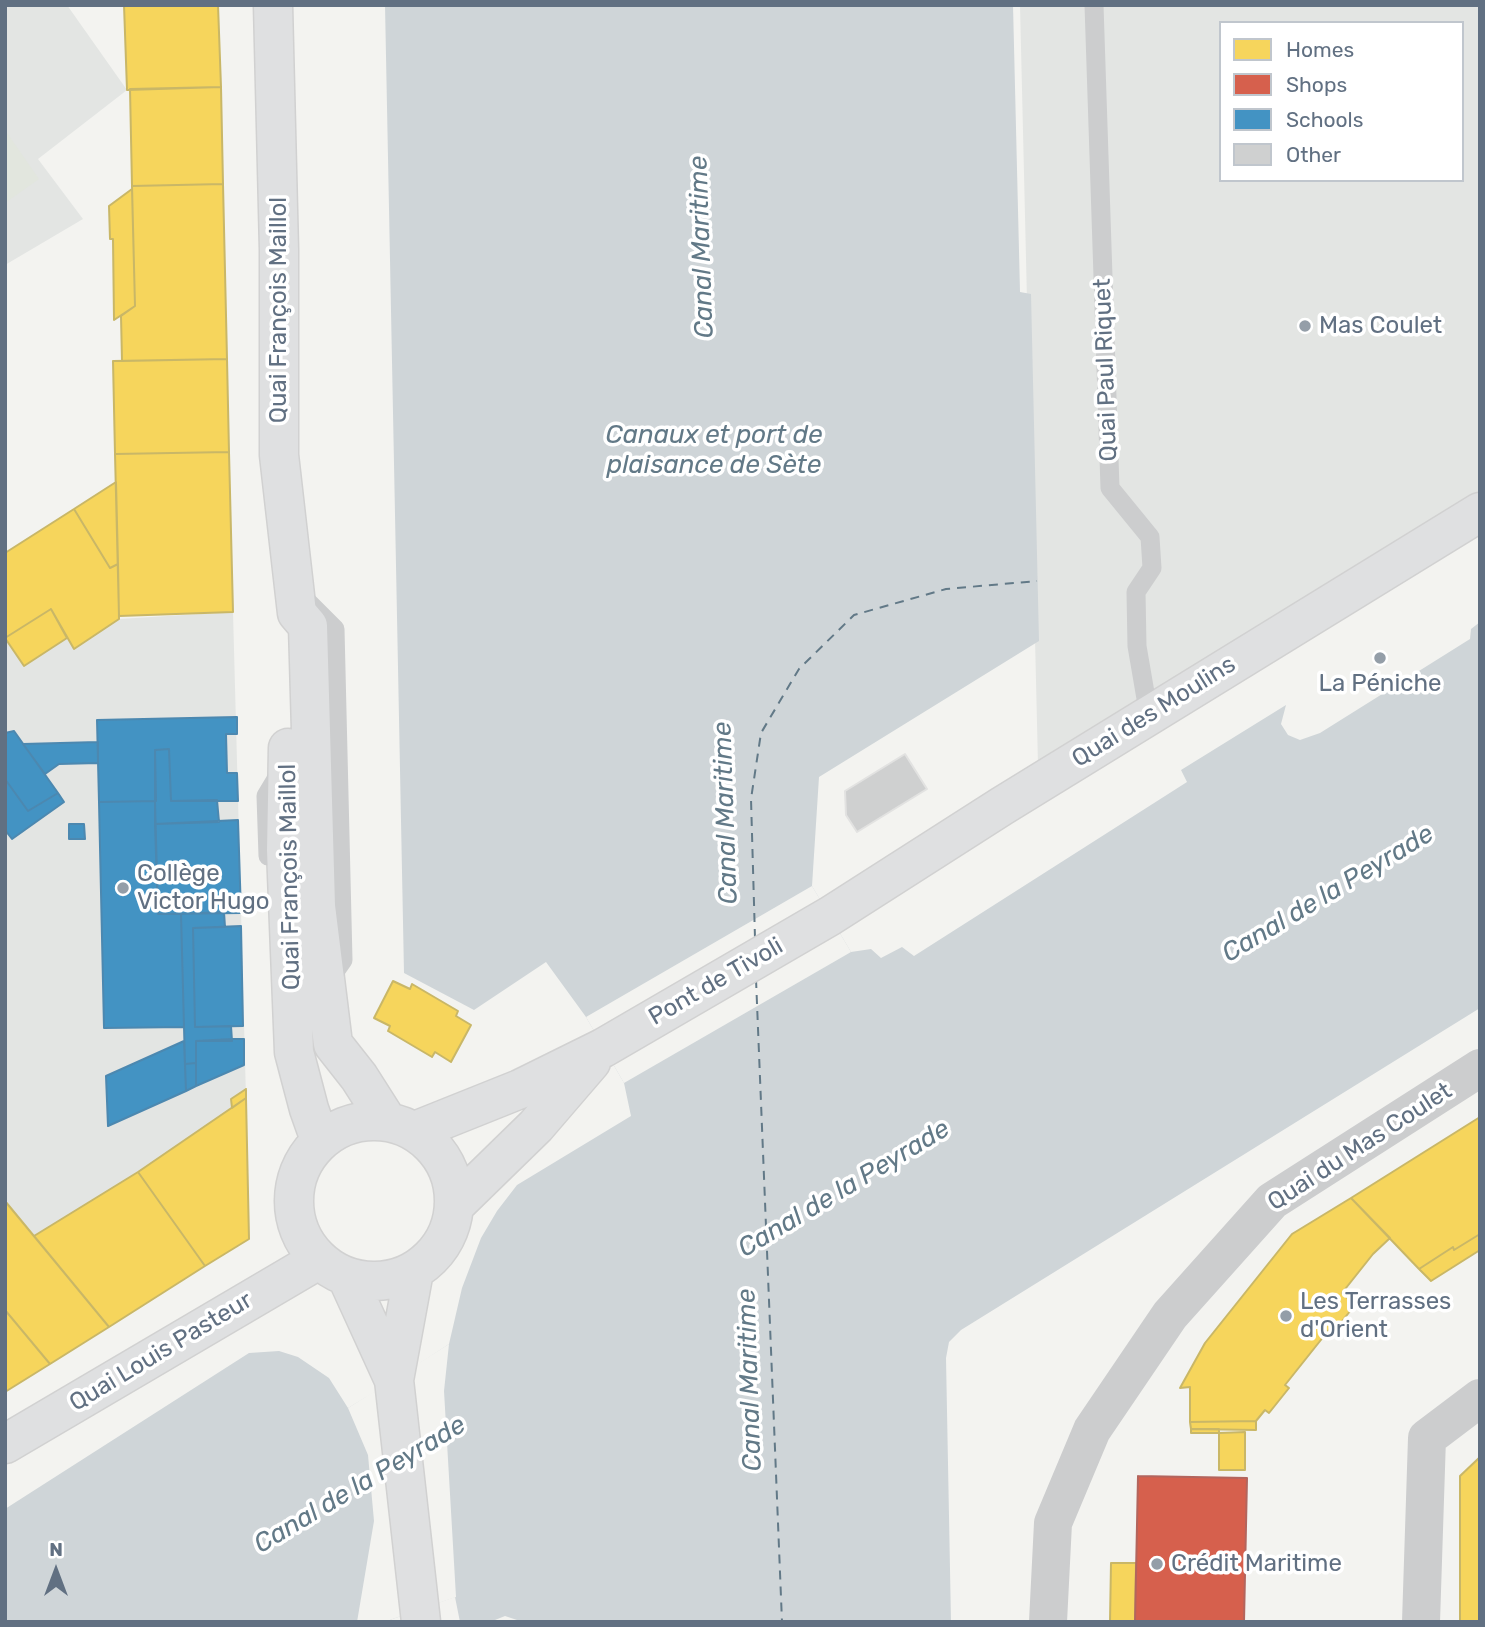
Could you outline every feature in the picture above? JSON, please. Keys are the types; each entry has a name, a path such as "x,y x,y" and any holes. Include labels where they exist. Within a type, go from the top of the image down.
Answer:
{"main road":[{"name":"Quai François Maillol","path":"273,5 279,236 279,455 297,602 308,626 316,906 325,987 333,1044 401,1126"},
{"name":"Quai des Moulins","path":"830,916 1002,806 1480,512"},
{"name":"Quai François Maillol","path":"297,602 287,627 286,850 295,1052 314,1125"},
{"name":"Pont de Tivoli","path":"401,1126 520,1089 603,1048 830,916"},
{"path":"455,1205 536,1126 603,1048"},
{"path":"332,1268 370,1281 393,1279 414,1270 435,1254 449,1231 455,1205 453,1183 445,1162 432,1145 401,1126 363,1121 340,1127 314,1125 294,1186 293,1213 302,1238 332,1268 394,1380"},
{"name":"Quai Louis Pasteur","path":"5,1444 332,1268"},
{"path":"414,1270 394,1380 420,1616"}],"street":[{"name":"Quai du Mas Coulet","path":"1048,1622 1053,1523 1092,1430 1170,1315 1272,1201 1480,1068"},
{"path":"1421,1622 1427,1438 1480,1398"}],"lane":[{"name":"Quai Paul Riquet","path":"1094,5 1110,488 1150,537 1152,568 1136,592 1137,646 1149,716"}],"shaded area":[{"path":"5,5 67,5 127,90 38,159 83,219 5,265"},
{"name":"Mas Coulet","path":"1020,5 1480,5 1480,529 1038,765"},
{"path":"5,130 39,179 5,203"},
{"name":"Collège Victor Hugo","path":"233,612 246,1098 138,1172 34,1236 5,1201 5,638 24,666 67,638 74,649 119,619"}],"water":[{"name":"Canaux et port de plaisance de Sète","path":"385,5 1013,5 1020,292 1031,294 1039,641 819,777 812,886 851,952 871,949 881,958 902,947 914,956 1187,782 1181,770 1286,705 1281,724 1288,735 1300,740 1320,733 1470,639 1471,629 1480,622 1480,1008 961,1330 949,1342 946,1358 951,1622 523,1622 505,1616 490,1622 460,1622 455,1597 384,1622 5,1622 5,1509 249,1353 279,1351 298,1357 329,1378 348,1408 394,1380 449,1344 462,1288 481,1238 517,1185 631,1116 624,1083 586,1017 546,962 474,1010 404,973"}],"pier":[{"path":"812,886 851,952 624,1083 586,1017"},
{"path":"449,1344 444,1391 456,1597 384,1622 357,1622 374,1521 368,1455 348,1408"}],"building: Homes":[{"path":"124,5 218,5 221,87 127,90"},
{"path":"221,87 223,184 132,186 130,89"},
{"path":"223,184 227,359 122,361 121,316 135,306 132,186"},
{"path":"132,189 135,306 114,320 113,239 110,239 109,206"},
{"path":"227,359 229,452 115,454 113,361"},
{"path":"229,452 233,612 119,616 115,454"},
{"path":"116,482 118,564 110,568 74,509"},
{"path":"74,509 110,568 118,564 119,619 74,649 51,609 5,638 5,553"},
{"path":"51,609 67,638 24,666 5,638"},
{"path":"393,981 410,989 412,984 458,1011 456,1016 471,1025 451,1062 435,1052 432,1057 388,1031 390,1026 374,1018"},
{"path":"246,1089 246,1098 232,1108 231,1099"},
{"path":"246,1098 249,1239 205,1266 138,1172"},
{"path":"1480,1117 1480,1234 1454,1250 1453,1247 1419,1269 1351,1198"},
{"path":"138,1172 205,1266 109,1327 34,1236"},
{"name":"Les Terrasses d'Orient","path":"1351,1198 1390,1238 1373,1254 1342,1293 1355,1305 1335,1330 1332,1326 1285,1385 1289,1388 1269,1413 1265,1410 1256,1421 1190,1422 1190,1387 1180,1388 1205,1343 1292,1234"},
{"path":"5,1201 109,1327 50,1364 5,1310"},
{"path":"1480,1234 1480,1250 1431,1281 1419,1269 1453,1247 1454,1250"},
{"path":"5,1310 50,1364 5,1392"},
{"path":"1256,1421 1256,1430 1191,1429 1190,1422"},
{"path":"1191,1429 1219,1429 1219,1433 1191,1433"},
{"path":"1245,1432 1245,1470 1219,1470 1219,1433"},
{"path":"1480,1457 1480,1622 1460,1622 1460,1476"},
{"path":"1111,1563 1136,1563 1135,1622 1110,1622"}],"building: Shops":[{"path":"1138,1476 1247,1478 1244,1622 1135,1622"}],"building: Schools":[{"path":"237,717 237,734 226,734 227,773 237,773 238,801 171,801 169,749 155,750 156,801 99,802 97,720"},
{"path":"14,731 58,793 28,811 5,779 5,733"},
{"path":"98,742 98,763 59,764 45,774 23,744"},
{"path":"169,749 171,801 217,800 219,822 155,824 155,750"},
{"path":"5,779 28,811 58,793 64,802 12,839 5,830"},
{"path":"155,801 158,914 181,914 184,1027 104,1028 99,802"},
{"path":"238,820 241,913 158,914 155,824"},
{"path":"69,824 84,824 85,839 69,839"},
{"path":"224,912 225,927 193,928 195,1027 231,1026 232,1041 196,1041 196,1063 185,1064 181,914"},
{"path":"241,926 243,1026 195,1027 193,928"},
{"path":"244,1039 244,1065 196,1086 196,1041"},
{"path":"184,1041 186,1091 108,1126 106,1076"},
{"path":"196,1063 196,1086 186,1091 185,1064"}],"building: Other":[{"path":"905,754 927,789 857,832 846,815 845,791"}],"ferry route":[{"path":"755,938 751,799 761,733 799,669 854,615 946,589 1037,581"},
{"path":"756,979 782,1622"}],"place":[{"name":"Mas Coulet","path":"1305,326"},
{"name":"La Péniche","path":"1380,658"},
{"name":"Collège Victor Hugo","path":"123,888"},
{"name":"Les Terrasses d'Orient","path":"1286,1316"},
{"name":"Crédit Maritime","path":"1157,1564"}],"water label":[{"name":"Canal Maritime","path":"702,247"},
{"name":"Canal Maritime","path":"726,813"},
{"name":"Canal de la Peyrade","path":"1328,894"},
{"name":"Canal de la Peyrade","path":"844,1189"},
{"name":"Canal Maritime","path":"750,1380"},
{"name":"Canal de la Peyrade","path":"360,1485"}]}
